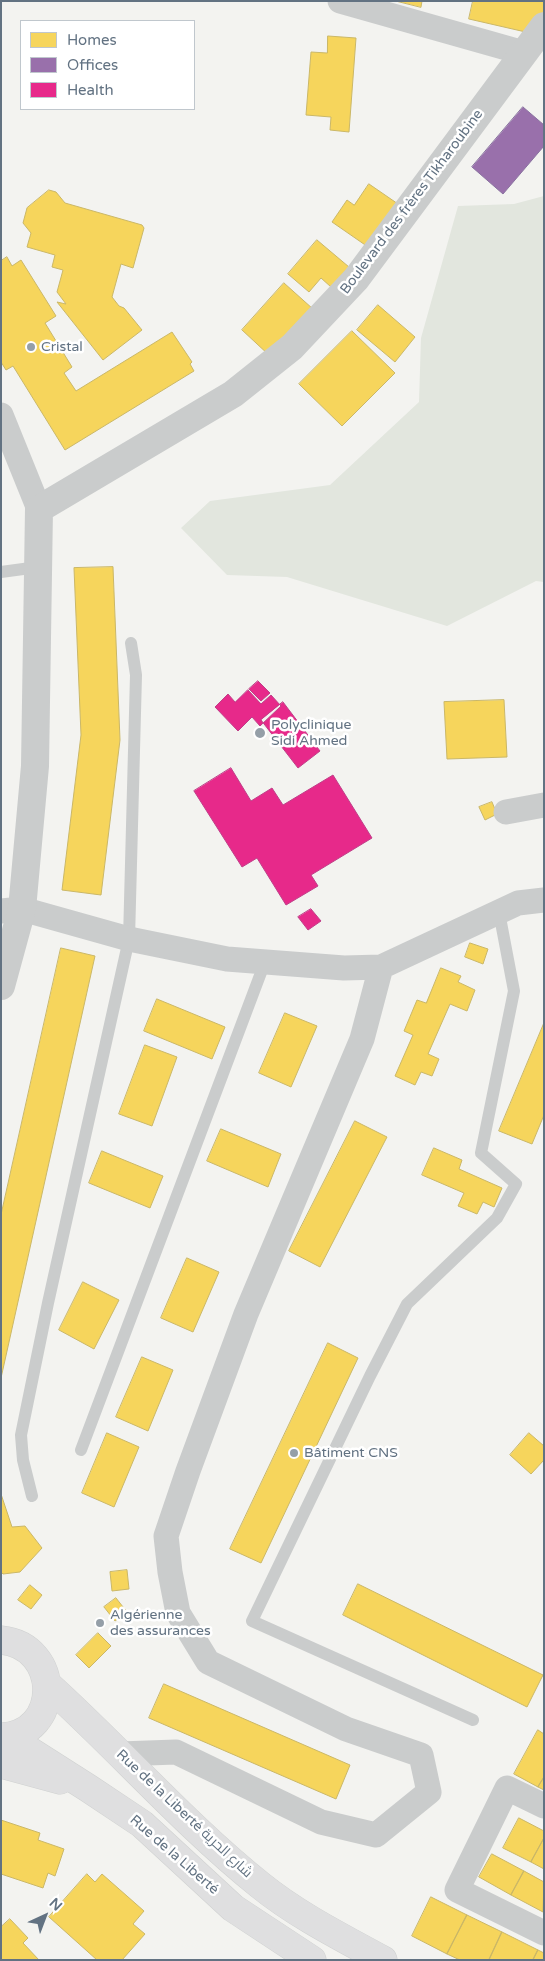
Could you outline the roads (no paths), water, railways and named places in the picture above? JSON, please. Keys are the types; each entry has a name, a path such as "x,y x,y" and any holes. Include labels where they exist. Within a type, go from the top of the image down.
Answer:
{"main road":[{"path":"4,1636 25,1647 36,1657 44,1670 48,1685 47,1699 42,1712 33,1724 22,1732 5,1737"},
{"name":"Rue de la Liberté شارع الحرية","path":"48,1685 89,1722 203,1836 261,1886 322,1927 383,1960"},
{"name":"Rue de la Liberté","path":"5,1737 142,1824 233,1908 312,1960"},
{"path":"1,1764 88,1788"}],"street":[{"path":"340,1 524,53"},
{"name":"Boulevard des frères Tikharoubine","path":"39,509 233,394 292,347 356,279 544,26"},
{"path":"1,416 39,509 35,766 1,986"},
{"path":"506,812 544,805"},
{"path":"12,910 129,940 227,959 344,968 380,967 518,903 544,900"},
{"path":"120,1754 176,1752 321,1822 376,1835 429,1792 421,1756 346,1729 208,1662 178,1613 170,1572 166,1536 246,1314 362,1039 380,967"},
{"path":"544,1806 507,1788 457,1890 544,1933"}],"lane":[{"path":"1,572 38,567"},
{"path":"32,1496 23,1460 21,1435 48,1303 129,940 136,675 131,643"},
{"path":"473,1720 252,1622 370,1376 407,1304 497,1218 516,1184 481,1153 514,992 499,912"},
{"path":"81,1450 265,962"}],"place":[{"name":"Cristal","path":"31,347"},
{"name":"Polyclinique Sidi Ahmed","path":"260,733"},
{"name":"Bâtiment CNS","path":"294,1453"},
{"name":"Algérienne des assurances","path":"100,1623"}]}
